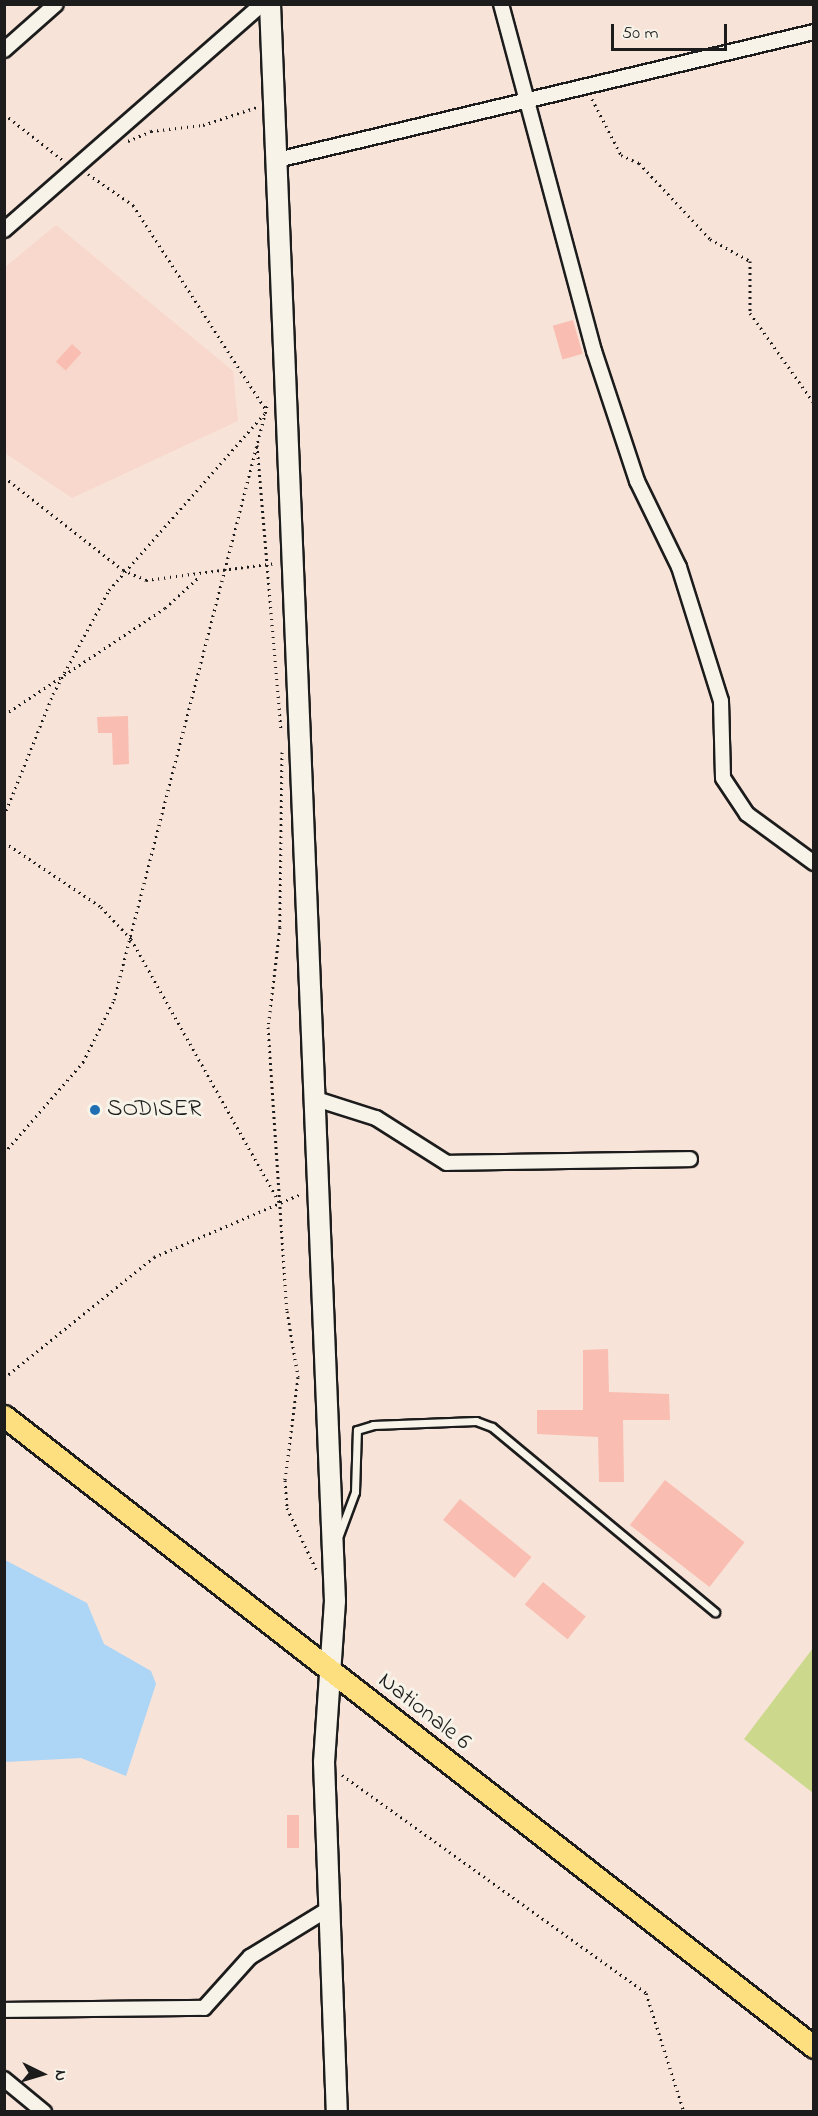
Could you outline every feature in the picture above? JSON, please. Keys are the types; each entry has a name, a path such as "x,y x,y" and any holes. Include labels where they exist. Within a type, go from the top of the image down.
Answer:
{"main road":[{"path":"270,4 296,560 332,1548 332,1672 324,1762 337,2112"},
{"name":"Nationale 6","path":"4,1416 813,2047"}],"street":[{"path":"4,50 56,4"},
{"path":"4,230 262,4"},
{"path":"501,4 529,97 594,351 637,482 679,567 721,701 723,778 747,814 813,863"},
{"path":"277,160 529,97 813,32"},
{"path":"316,1099 376,1118 447,1163 690,1159"},
{"path":"4,2010 204,2008 250,1957 330,1908"},
{"path":"4,2079 44,2112"}],"lane":[{"path":"332,1548 355,1492 357,1430 373,1425 476,1421 492,1427 716,1612"}],"path":[{"path":"586,84 609,141 621,155 639,163 710,239 750,261 750,313 813,403"},
{"path":"120,145 151,131 203,125 274,101"},
{"path":"4,114 75,168 108,183 133,204 272,420"},
{"path":"4,816 65,672 123,570 266,411 288,379"},
{"path":"4,1153 83,1062 114,1000 268,399"},
{"path":"257,445 265,566 281,735"},
{"path":"4,477 123,570 146,580 200,576 296,560"},
{"path":"4,715 65,672 165,608 200,576"},
{"path":"281,746 279,927 268,1027 287,1311 298,1377 285,1480 287,1508 319,1573"},
{"path":"4,843 101,907 131,939 280,1203"},
{"path":"4,1378 154,1257 318,1187"},
{"path":"324,1762 646,1993 684,2112"}],"shaded area":[{"path":"56,225 233,371 238,421 72,498 5,453 4,268"}],"green space":[{"path":"813,1648 813,1793 744,1739"}],"water":[{"path":"5,1560 87,1603 104,1644 151,1671 156,1684 126,1776 81,1758 5,1762"}],"building":[{"path":"573,320 583,354 562,359 553,326"},
{"path":"72,344 82,353 66,371 56,362"},
{"path":"128,716 129,764 113,765 112,733 98,733 97,717"},
{"path":"608,1349 609,1392 669,1394 670,1420 623,1420 624,1482 599,1482 598,1437 537,1434 537,1410 583,1410 583,1350"},
{"path":"665,1480 745,1542 709,1587 630,1525"},
{"path":"460,1499 531,1557 515,1578 443,1520"},
{"path":"543,1582 586,1617 567,1639 525,1605"},
{"path":"287,1815 299,1815 299,1848 287,1848"}],"place":[{"name":"SODISER","path":"95,1110"}]}
